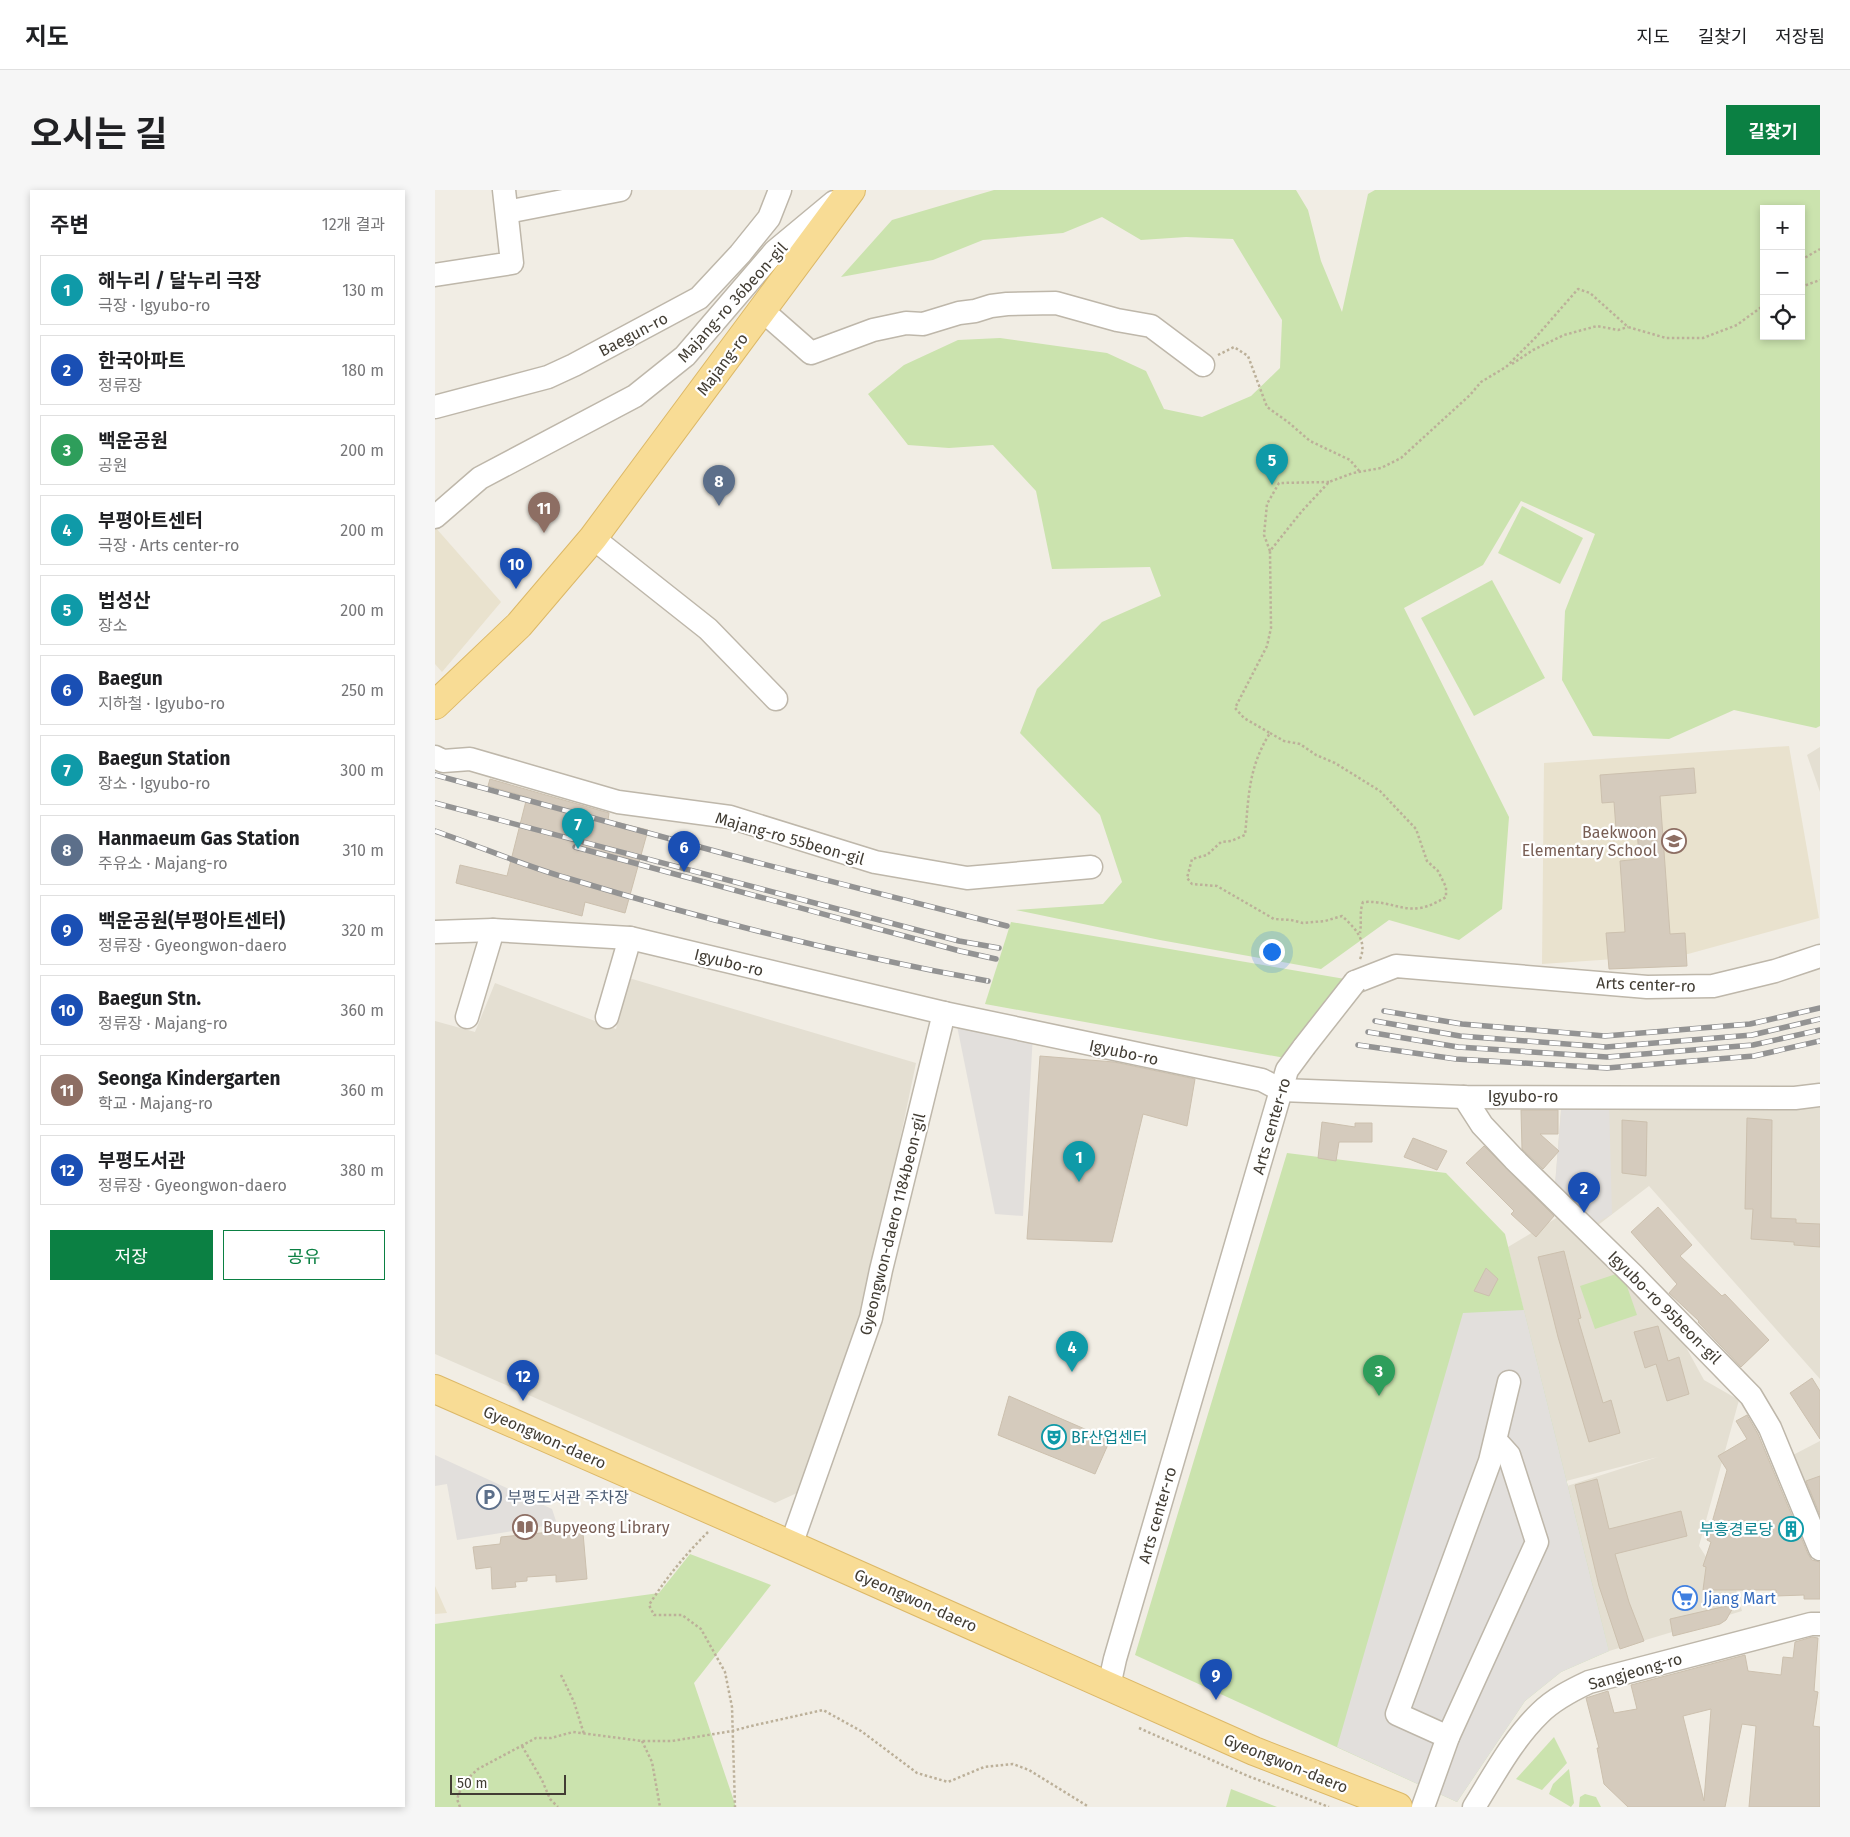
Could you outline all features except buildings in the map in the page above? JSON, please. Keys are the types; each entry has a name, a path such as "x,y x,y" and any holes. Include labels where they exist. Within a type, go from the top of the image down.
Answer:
{"main road":[{"name":"Majang-ro","path":"435,705 519,625 593,538 849,190"},
{"name":"Gyeongwon-daero","path":"435,1389 724,1515 1254,1751 1398,1807"}],"street":[{"path":"435,276 512,263 504,190"},
{"path":"507,212 620,190"},
{"name":"Baegun-ro","path":"435,407 548,377 574,366 699,298 741,254 769,218 780,190"},
{"name":"Majang-ro 36beon-gil","path":"435,517 480,478 635,396 685,356 775,251 849,190"},
{"path":"762,310 811,353 873,330 906,323 923,324 959,312 975,311 1007,304 1056,303 1117,320 1151,326 1203,366"},
{"path":"593,538 708,629 776,699"},
{"name":"Majang-ro 55beon-gil","path":"435,757 443,761 470,758 618,802 730,817 875,862 967,878 1091,867"},
{"path":"467,1016 493,930"},
{"name":"Igyubo-ro","path":"435,932 493,930 630,938 943,1013 1263,1080 1281,1090 1464,1097 1795,1098 1820,1095"},
{"path":"607,1017 630,938"},
{"name":"Arts center-ro","path":"1109,1686 1115,1659 1287,1070 1356,973 1396,966 1647,987 1713,986 1775,971 1820,956"},
{"name":"Gyeongwon-daero 1184beon-gil","path":"791,1545 871,1318 943,1013"},
{"name":"Igyubo-ro 95beon-gil","path":"1464,1097 1482,1126 1635,1276 1751,1396 1770,1428 1820,1549"},
{"path":"1448,1737 1397,1714 1495,1443 1509,1382"},
{"path":"1423,1807 1448,1737 1537,1542 1509,1455 1500,1445 1495,1443"},
{"name":"Sangjeong-ro","path":"1474,1807 1528,1726 1541,1712 1571,1691 1589,1682 1811,1624 1820,1624"}],"path":[{"path":"1805,258 1820,249"},
{"path":"1805,286 1820,280"},
{"path":"1506,367 1536,337 1578,289 1590,293 1628,327 1666,338 1703,338 1737,325 1760,307"},
{"path":"1356,973 1363,952 1359,933 1361,926 1360,910 1363,902 1378,901 1401,908 1417,909 1431,906 1446,897 1446,887 1437,871 1427,861 1416,830 1379,791 1335,763 1316,755 1300,744 1284,741 1270,733 1244,718 1235,708 1267,646 1271,628 1270,551 1264,535 1267,504 1279,482 1329,482 1360,472 1381,468 1401,458 1470,395 1481,382 1533,350 1564,335 1597,326 1618,330 1628,327"},
{"path":"1203,366 1221,352 1234,347 1248,356 1267,408 1288,422 1310,441 1350,460 1360,472"},
{"path":"1270,551 1301,511 1329,482"},
{"path":"1270,733 1261,747 1251,776 1245,835 1231,841 1221,842 1207,854 1192,859 1187,878 1192,884 1217,886 1274,919 1303,923 1343,916 1359,933"},
{"path":"724,1515 662,1584 649,1606 654,1615 682,1615 701,1629 725,1672 732,1707 735,1807"},
{"path":"561,1675 574,1702 584,1734"},
{"path":"459,1807 457,1799 463,1783 478,1769 536,1738 551,1738 573,1732 643,1741 672,1741 732,1731 823,1710 861,1731 917,1773 947,1782 984,1767 1013,1764 1029,1770 1089,1807"},
{"path":"1139,1728 1248,1776 1329,1807"},
{"path":"643,1741 652,1762 660,1807"},
{"path":"522,1746 542,1780 550,1799 558,1807"}],"shaded area":[{"path":"435,527 501,602 442,672 435,664"},
{"name":"Baekwoon Elementary School","path":"1789,746 1819,918 1688,954 1542,964 1544,763"},
{"path":"1820,747 1820,792 1807,755"},
{"path":"629,978 916,1063 865,1307 797,1493 775,1503 435,1354 435,1021 475,1032 495,983 616,1029"},
{"path":"955,1016 1033,1033 1023,1216 995,1214"},
{"path":"1562,1096 1820,1097 1820,1379 1649,1186 1589,1232 1554,1198"},
{"path":"1562,1100 1609,1101 1612,1214 1589,1227 1554,1198"},
{"path":"1563,1214 1670,1318 1704,1380 1739,1400 1699,1546 1716,1572 1729,1564 1742,1611 1609,1651 1567,1486 1658,1457 1566,1481 1508,1247"},
{"path":"1524,1310 1609,1651 1561,1672 1525,1701 1457,1802 1337,1747 1463,1313"},
{"path":"1820,1441 1820,1532 1791,1456"},
{"name":"부평도서관 주차장","path":"435,1455 552,1509 557,1524 457,1540 447,1484 435,1486"},
{"path":"435,1586 447,1613 435,1614"}],"green space":[{"path":"994,190 1296,190 1308,210 1321,261 1342,312 1368,194 1375,190 1820,190 1820,726 1816,728 1734,710 1669,739 1593,736 1562,680 1565,611 1595,534 1521,501 1483,565 1404,608 1509,817 1502,909 1459,940 1389,920 1321,969 1160,940 1016,910 1103,904 1122,882 1100,815 1020,733 1037,689 1102,622 1161,596 1150,567 1052,569 1036,491 993,445 949,448 908,445 868,394 904,365 958,340 1000,338 1107,353 1146,371 1164,409 1202,417 1251,396 1280,368 1282,320 1233,239 1186,237 1141,240 1102,217 1063,233 983,240 933,260 841,277 892,220"},
{"path":"1522,506 1583,538 1560,584 1498,553"},
{"path":"1492,580 1545,678 1474,716 1421,618"},
{"path":"1011,922 1345,979 1285,1058 985,1004"},
{"path":"1287,1153 1446,1173 1505,1234 1609,1651 1561,1672 1525,1701 1457,1802 1135,1655"},
{"path":"1622,1272 1637,1315 1595,1329 1580,1286"},
{"path":"690,1554 771,1585 694,1683 736,1807 435,1807 435,1624 659,1593"},
{"path":"1554,1737 1567,1763 1542,1790 1516,1779"},
{"path":"1569,1769 1574,1803 1571,1807 1549,1794 1553,1784"},
{"path":"1231,1789 1277,1807 1226,1807"},
{"path":"1585,1794 1596,1797 1601,1807 1579,1807 1580,1797"}],"railway":[{"path":"435,775 759,863 1007,926"},
{"path":"435,803 959,941 999,948"},
{"path":"435,831 550,873 671,908 776,936 988,981"},
{"path":"575,847 960,951 996,959"},
{"path":"1384,1011 1462,1024 1605,1036 1750,1024 1820,1008"},
{"path":"1375,1021 1460,1036 1606,1047 1752,1035 1820,1019"},
{"path":"1368,1032 1458,1047 1607,1057 1753,1045 1820,1030"},
{"path":"1358,1045 1456,1059 1607,1068 1754,1056 1820,1041"}],"place":[{"name":"법성산","path":"1272,485"},
{"name":"Hanmaeum Gas Station","path":"719,506"},
{"name":"Seonga Kindergarten","path":"544,533"},
{"name":"Baegun Stn.","path":"516,589"},
{"name":"Baekwoon Elementary School","path":"1674,841"},
{"name":"Baegun Station","path":"578,849"},
{"name":"Baegun","path":"684,872"},
{"name":"해누리 / 달누리 극장","path":"1079,1182"},
{"name":"한국아파트","path":"1584,1213"},
{"name":"부평아트센터","path":"1072,1372"},
{"name":"백운공원","path":"1379,1396"},
{"name":"부평도서관","path":"523,1401"},
{"name":"BF산업센터","path":"1054,1437"},
{"name":"부평도서관 주차장","path":"489,1497"},
{"name":"Bupyeong Library","path":"525,1527"},
{"name":"부흥경로당","path":"1791,1529"},
{"name":"Jjang Mart","path":"1685,1598"},
{"name":"백운공원(부평아트센터)","path":"1216,1700"}]}
